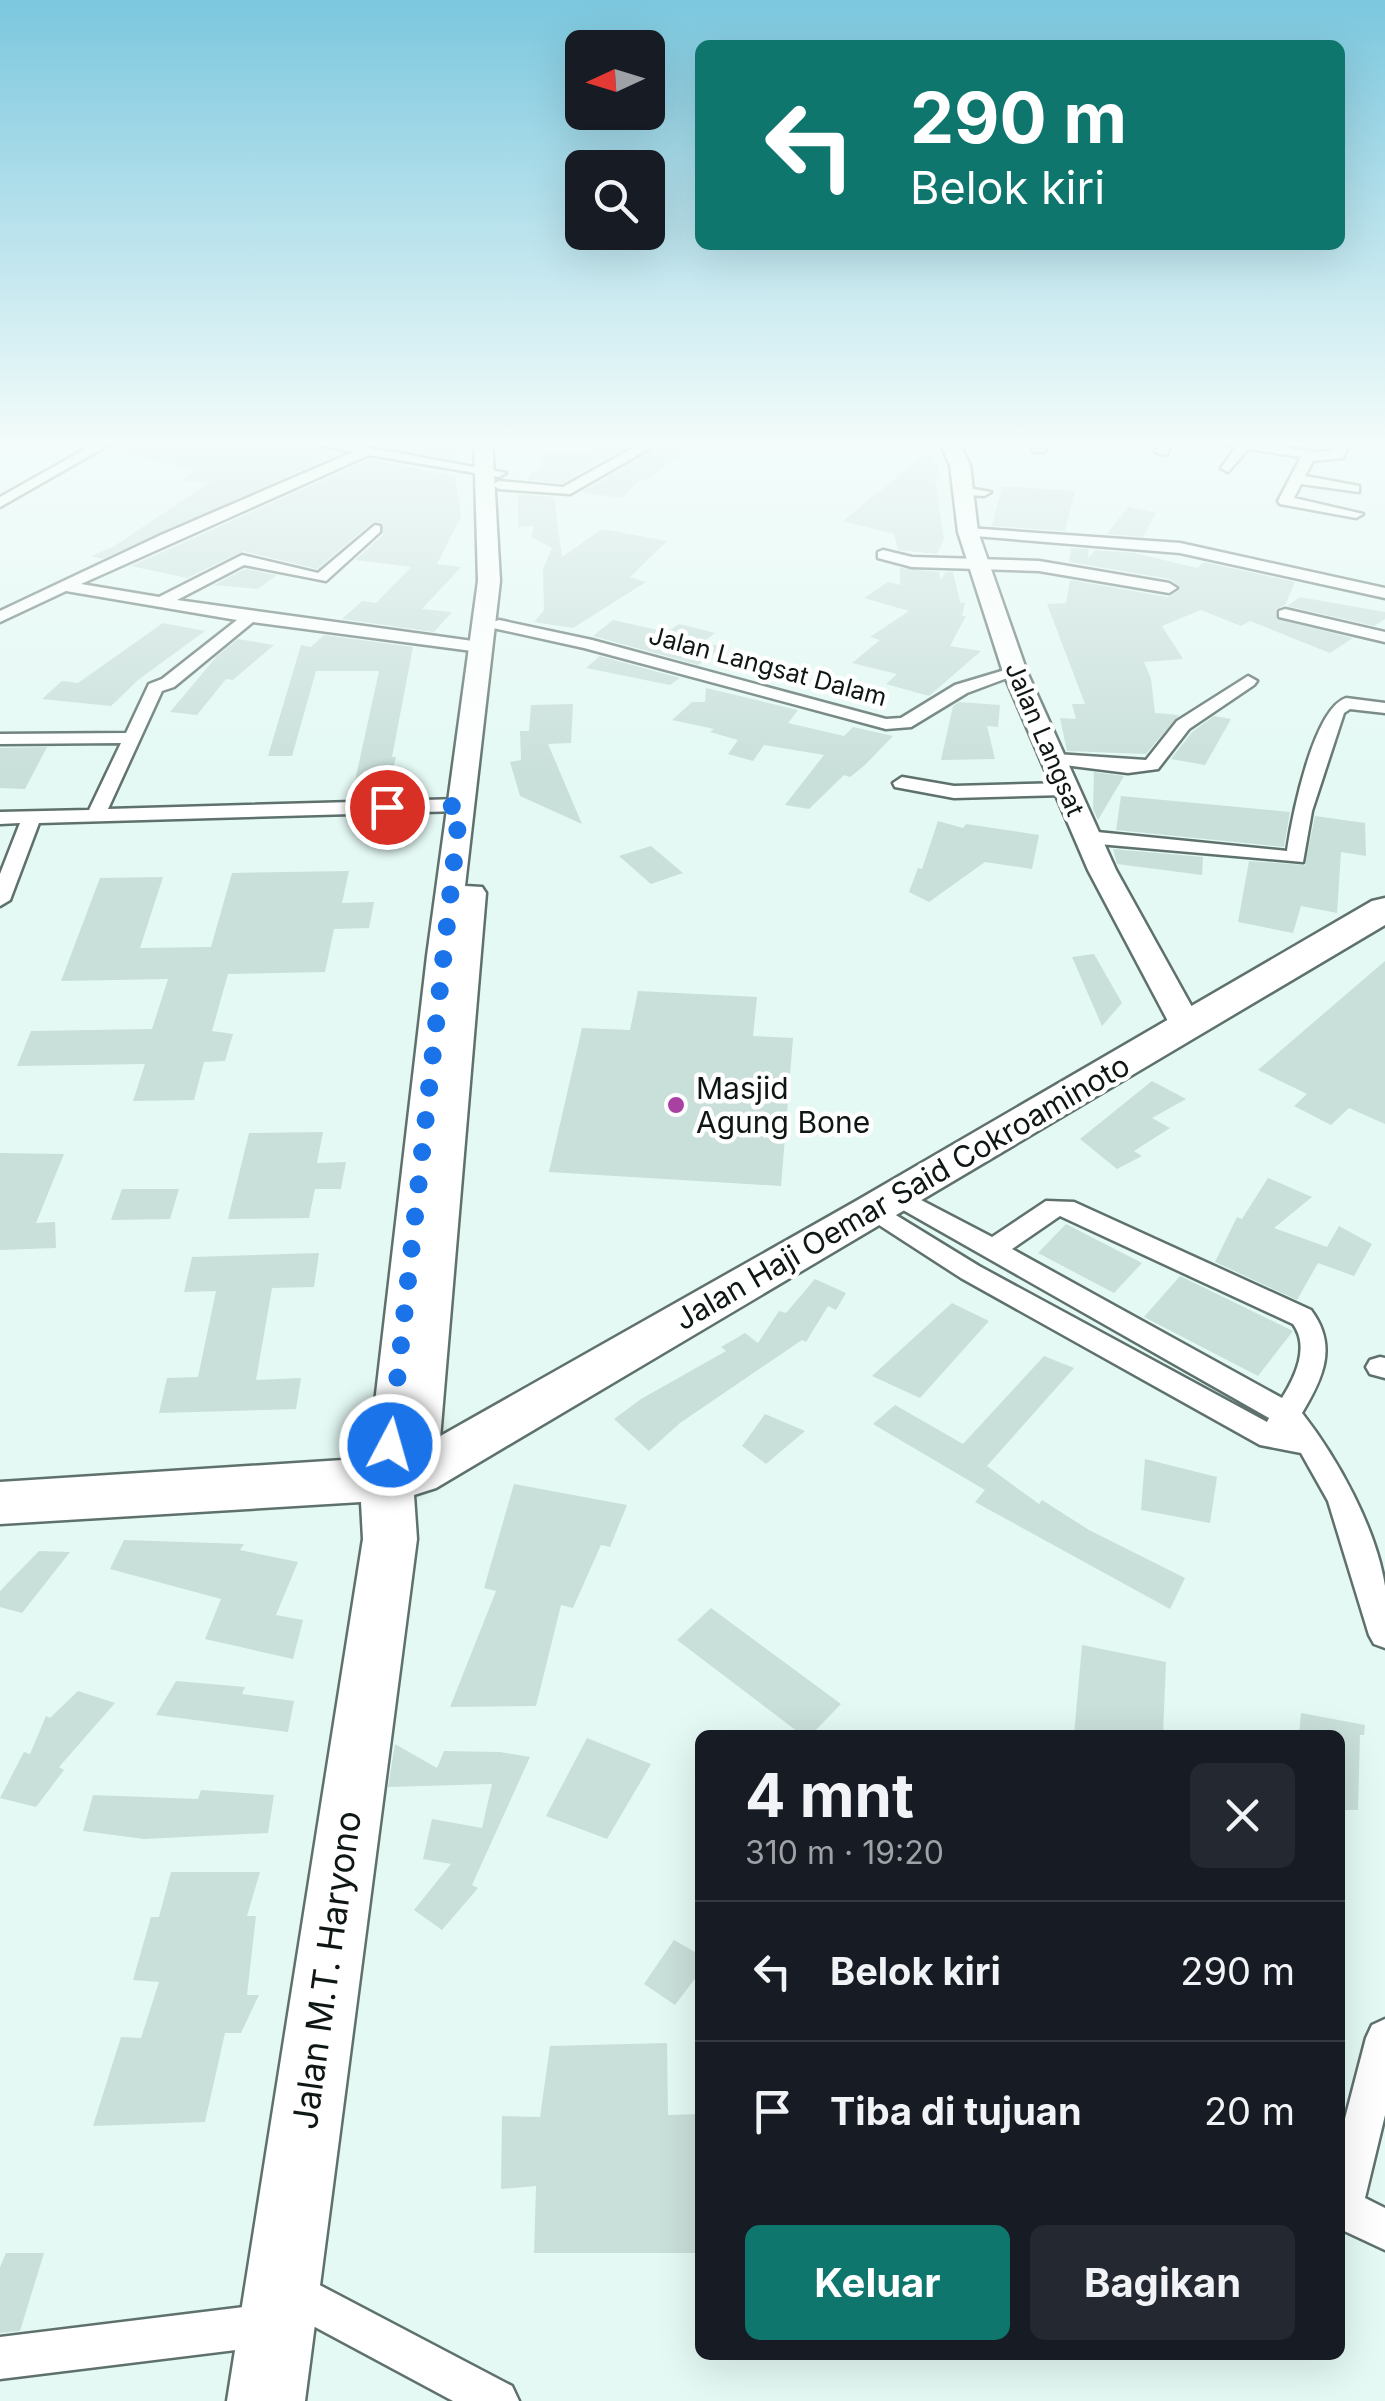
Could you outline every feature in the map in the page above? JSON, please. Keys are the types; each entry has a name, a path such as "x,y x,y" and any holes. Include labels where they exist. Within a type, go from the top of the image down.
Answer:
{"highway":[{"name":"Jalan Haji Oemar Said Cokroaminoto","path":"398,1498 1186,1024 1385,909"},
{"path":"0,1503 398,1498"},
{"name":"Jalan M.T. Haryono","path":"266,2401 277,2305 398,1498"}],"main road":[{"path":"398,1498 490,636 490,551"},
{"name":"Jalan Langsat","path":"974,551 1015,672 1056,759 1065,789 1150,963 1186,1024"},
{"path":"455,956 460,806 490,636"}],"street":[{"path":"0,617 140,551"},
{"path":"160,603 242,560 321,578 350,551"},
{"path":"1194,551 1385,593"},
{"path":"883,555 903,561 1053,568 1169,588"},
{"name":"Jalan Langsat Dalam","path":"68,587 250,617 603,648 886,724 905,723 970,686 1015,672"},
{"path":"1285,614 1385,637"},
{"path":"97,813 155,688 168,683 250,617"},
{"path":"1056,759 1128,767 1152,764 1183,724 1248,681"},
{"path":"1087,837 1296,858 1302,812 1336,710 1346,703 1385,708"},
{"path":"0,739 133,738"},
{"path":"902,783 954,792 1065,789"},
{"path":"0,818 460,806"},
{"path":"0,900 32,817"},
{"path":"885,1204 993,1250 1310,1444 1342,1500 1385,1636"},
{"path":"885,1204 970,1272 1278,1426"},
{"path":"993,1250 1054,1207 1065,1208 1302,1317 1313,1327 1318,1340 1316,1354 1278,1426"},
{"path":"1345,2196 1385,2038"},
{"path":"1345,2210 1385,2230"},
{"path":"0,2358 277,2305 498,2401"}],"building":[{"path":"103,551 120,551 102,559 91,556"},
{"path":"164,551 243,551 187,578 131,566"},
{"path":"243,551 338,551 317,569"},
{"path":"365,551 444,551 437,564 461,567 422,609 452,612 434,632 342,619 362,601 376,603 411,567 355,560"},
{"path":"551,551 561,551 562,557 571,551 657,551 630,577 646,582 573,628 534,622 544,610 543,569"},
{"path":"1071,551 1089,551 1088,558 1094,551 1135,553 1197,568 1204,562 1295,582 1285,605 1276,609 1276,619 1353,638 1330,653 1250,621 1241,626 1201,610 1162,626 1183,659 1144,662 1151,679 1155,713 1179,715 1146,754 1067,751 1060,718 1076,719 1072,704 1085,704 1047,604 1066,603 1070,580 1168,597 1181,589 1170,579 1069,562"},
{"path":"900,568 939,572 941,580 946,572 953,572 960,602 965,603 962,616 966,616 950,646 981,651 929,696 886,684 897,674 852,663 880,640 870,637 909,611 864,598 888,582 900,585"},
{"path":"245,569 277,575 258,589 214,585"},
{"path":"1300,597 1385,612 1385,619 1374,626 1287,606"},
{"path":"613,620 667,632 679,624 715,633 703,642 722,647 698,665 593,636"},
{"path":"163,623 205,631 138,680 111,706 42,699 62,681 78,683"},
{"path":"324,635 413,647 392,757 396,757 386,794 352,795 379,671 316,671 292,756 268,756 301,645 311,647"},
{"path":"238,639 274,645 233,680 226,679 197,715 170,712 217,656"},
{"path":"600,656 680,678 670,685 586,668"},
{"path":"706,688 798,710 788,723 844,736 853,727 893,736 865,765 850,777 844,775 809,809 785,805 824,755 764,745 753,761 728,754 738,740 710,732 714,729 672,720 692,702 705,702"},
{"path":"959,702 1000,705 998,727 987,726 995,759 941,760 953,706"},
{"path":"573,704 571,743 548,744 582,824 520,796 510,762 521,760 520,731 529,731 531,705"},
{"path":"1214,716 1231,719 1205,765 1171,759 1192,732"},
{"path":"47,747 25,789 0,788 0,748"},
{"path":"1094,772 1124,776 1098,820 1093,809"},
{"path":"1121,796 1290,812 1284,847 1116,830"},
{"path":"1315,816 1365,823 1366,856 1341,852 1337,913 1301,906 1293,933 1238,922 1249,861 1305,865"},
{"path":"938,821 963,828 966,824 1039,835 1032,869 985,862 929,902 909,892 918,868 922,869"},
{"path":"651,846 683,873 651,884 619,856"},
{"path":"1113,849 1203,857 1202,875 1117,864"},
{"path":"349,871 342,903 374,902 369,928 334,929 325,972 228,974 212,1031 233,1034 225,1061 204,1062 194,1100 133,1101 145,1064 17,1066 31,1031 152,1029 168,979 61,981 100,878 163,877 140,948 211,947 232,873"},
{"path":"1094,954 1122,1003 1102,1026 1072,957"},
{"path":"1385,961 1385,1124 1349,1108 1331,1125 1294,1106 1307,1094 1258,1070"},
{"name":"Masjid Agung Bone","path":"638,991 757,997 753,1036 793,1038 781,1186 549,1172 582,1028 630,1030"},
{"path":"1152,1081 1186,1099 1152,1118 1170,1128 1134,1151 1142,1156 1117,1169 1080,1139"},
{"path":"323,1132 317,1163 346,1162 341,1189 315,1189 309,1218 228,1219 249,1133"},
{"path":"0,1153 64,1154 36,1223 55,1222 56,1248 0,1250"},
{"path":"1268,1178 1312,1197 1274,1228 1327,1247 1339,1226 1372,1244 1354,1276 1318,1263 1297,1300 1215,1262 1237,1217 1242,1219"},
{"path":"122,1189 179,1189 170,1219 111,1220"},
{"path":"1066,1224 1142,1263 1114,1293 1038,1253"},
{"path":"319,1253 314,1287 272,1288 256,1380 301,1378 296,1409 159,1413 167,1378 198,1377 216,1291 184,1292 192,1257"},
{"path":"1180,1276 1293,1331 1258,1376 1144,1317"},
{"path":"815,1279 846,1293 836,1310 828,1306 806,1342 802,1340 680,1423 649,1451 614,1419 641,1399 726,1351 721,1347 745,1333 758,1343 779,1311 786,1313"},
{"path":"952,1303 989,1321 920,1398 872,1376"},
{"path":"1044,1356 1074,1368 987,1466 1039,1504 1042,1500 1089,1530 1185,1578 1170,1609 975,1502 985,1490 873,1424 895,1405 963,1444"},
{"path":"765,1414 805,1431 766,1464 742,1446"},
{"path":"1145,1459 1217,1477 1210,1523 1141,1510"},
{"path":"514,1484 627,1505 610,1547 601,1545 573,1608 561,1605 536,1706 450,1707 496,1591 484,1588"},
{"path":"124,1540 244,1544 240,1550 298,1562 276,1615 303,1620 293,1659 205,1639 221,1599 110,1569"},
{"path":"39,1551 70,1552 22,1613 0,1607 0,1591"},
{"path":"711,1608 841,1704 816,1730 795,1730 677,1640"},
{"path":"1082,1645 1166,1662 1163,1730 1074,1730"},
{"path":"176,1681 245,1687 242,1694 294,1701 288,1732 156,1715"},
{"path":"78,1691 115,1703 59,1767 64,1770 36,1807 0,1798 24,1752 30,1754 46,1716 50,1718"},
{"path":"1301,1713 1365,1725 1364,1735 1360,1735 1358,1810 1345,1810 1345,1730 1299,1730"},
{"path":"587,1738 651,1764 607,1839 546,1816"},
{"path":"395,1744 437,1768 444,1751 530,1757 472,1885 478,1888 442,1930 414,1910 451,1864 423,1859 432,1819 482,1828 492,1784 388,1787"},
{"path":"201,1790 274,1795 268,1833 144,1839 83,1831 93,1795 198,1799"},
{"path":"171,1872 260,1872 247,1916 256,1916 247,1995 259,1995 241,2033 225,2033 205,2122 93,2126 121,2037 141,2038 159,1982 133,1980 151,1917 159,1917"},
{"path":"674,1940 695,1952 695,1979 675,2005 644,1984"},
{"path":"667,2043 668,2115 695,2114 695,2253 534,2253 536,2186 501,2189 502,2116 540,2117 550,2046"},
{"path":"6,2253 44,2253 20,2331 0,2333 0,2267"}],"place":[{"name":"Masjid Agung Bone","path":"676,1105"}],"route":[{"path":"387,807 460,806 390,1445"}]}
